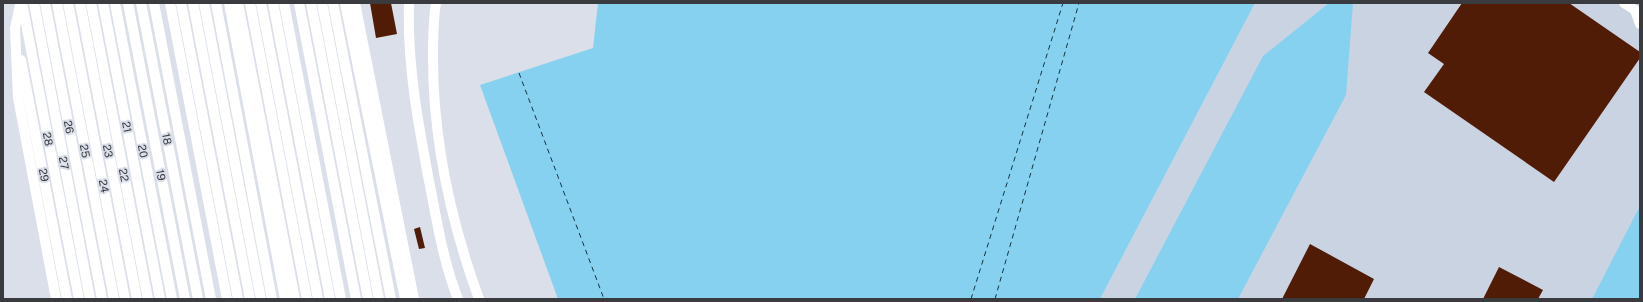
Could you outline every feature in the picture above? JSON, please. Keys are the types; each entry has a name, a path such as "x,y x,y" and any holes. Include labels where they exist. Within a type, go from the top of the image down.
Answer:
{"lane":[{"path":"21,3 15,28 18,98 56,299"},
{"name":"28","path":"21,3 79,299"},
{"name":"27","path":"34,3 90,299"},
{"name":"26","path":"45,3 102,299"},
{"name":"25","path":"56,3 114,299"},
{"name":"24","path":"68,3 125,299"},
{"name":"23","path":"80,3 137,299"},
{"name":"22","path":"92,3 148,299"},
{"name":"21","path":"103,3 160,299"},
{"name":"20","path":"115,3 172,299"},
{"name":"19","path":"128,3 185,299"},
{"name":"18","path":"141,3 198,299"},
{"path":"154,3 211,299"},
{"path":"170,3 227,299"},
{"path":"181,3 238,299"},
{"path":"193,3 250,299"},
{"path":"204,3 261,299"},
{"path":"216,3 272,299"},
{"path":"229,3 285,299"},
{"path":"238,3 295,299"},
{"path":"250,3 307,299"},
{"path":"261,3 318,299"},
{"path":"273,3 330,299"},
{"path":"284,3 341,299"},
{"path":"299,3 356,299"},
{"path":"311,3 368,299"},
{"path":"322,3 379,299"},
{"path":"333,3 391,299"},
{"path":"345,3 405,299"},
{"path":"355,3 414,299"},
{"path":"409,3 410,47 418,118 439,234 458,299"},
{"path":"436,3 433,62 435,119 449,197 469,272 479,299"},
{"path":"1624,3 1635,10 1640,24"},
{"name":"29","path":"15,28 67,299"}],"shaded area":[{"path":"1255,3 1640,3 1640,299 1100,299"}],"water":[{"path":"598,3 1255,3 1100,299 558,299 480,85 593,48"},
{"path":"1329,3 1353,3 1346,95 1238,299 1135,299 1263,56"},
{"path":"1640,206 1640,299 1592,299"}],"building":[{"path":"370,3 391,3 397,34 376,38"},
{"path":"1462,3 1569,3 1640,52 1640,58 1554,182 1424,92 1444,64 1428,53"},
{"path":"420,227 425,248 419,249 414,229"},
{"path":"1310,244 1374,279 1364,299 1282,299"},
{"path":"1499,267 1543,290 1538,299 1483,299"}],"ferry route":[{"path":"971,299 1063,3"},
{"path":"995,299 1079,3"},
{"path":"519,73 604,299"}]}
